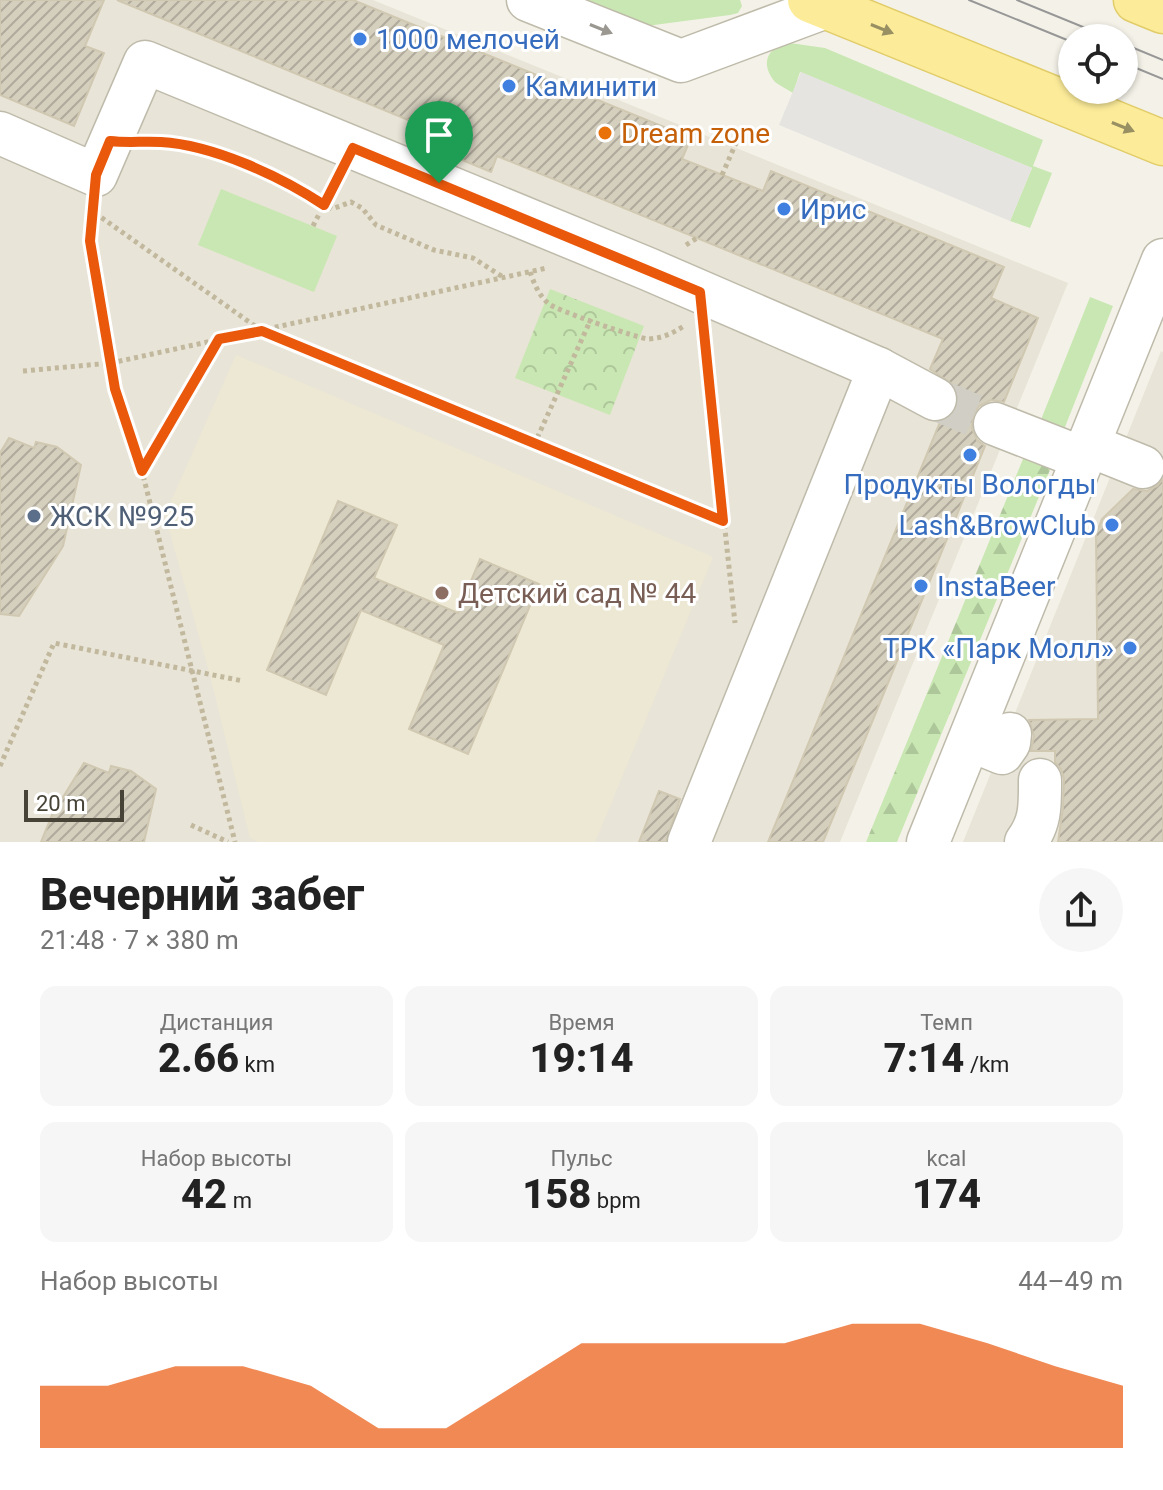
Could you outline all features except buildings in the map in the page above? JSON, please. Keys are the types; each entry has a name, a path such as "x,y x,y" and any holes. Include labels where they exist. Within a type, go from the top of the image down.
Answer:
{"main road":[{"path":"1136,0 1163,11"},
{"path":"818,3 1163,143"}],"street":[{"path":"528,0 681,61 818,3"},
{"path":"0,133 100,176 145,62 611,254 701,304 879,369 935,399"},
{"path":"928,842 990,737 1085,452 1163,260"},
{"path":"689,842 879,369"},
{"path":"995,424 1143,467"}],"path":[{"path":"722,175 743,127"},
{"path":"100,176 161,142 201,149 268,175 332,209 351,202 362,208 376,225 434,250 473,258 504,278"},
{"path":"313,226 353,148"},
{"path":"100,176 262,331 723,521"},
{"path":"100,176 90,241 115,389 142,471 235,842"},
{"path":"23,371 111,363 611,254"},
{"path":"530,272 538,291 550,305 647,339 669,336 701,304"},
{"path":"701,304 737,637"},
{"path":"534,445 591,319"},
{"path":"142,471 219,339"},
{"path":"0,766 54,643 243,681"},
{"path":"191,825 228,842"}],"shaded area":[{"path":"0,0 373,0 1068,283 840,842 0,842"},
{"path":"801,72 1032,168 1010,221 779,125"},
{"path":"1161,351 1163,842 963,842"},
{"name":"Детский сад № 44","path":"236,355 713,557 595,842 259,842 250,838 210,675 165,515"}],"green space":[{"path":"567,0 740,0 742,6 738,13 730,15 639,27"},
{"path":"790,43 825,48 1043,140 1033,166 1052,173 1030,228 1010,221 1032,168 800,72 793,93 775,82 767,62 771,52"},
{"path":"221,189 337,236 314,292 198,245"},
{"path":"550,289 644,326 610,415 515,378"},
{"path":"1090,297 1113,306 1059,442 1036,432"},
{"path":"1025,454 1052,465 897,842 866,842"}],"tunnel":[{"path":"935,399 995,424"}],"tram line":[{"path":"969,0 1058,36"},
{"path":"1017,0 1076,24"},
{"path":"1138,50 1163,60"},
{"path":"1138,69 1163,79"}],"place":[{"name":"1000 мелочей","path":"360,39"},
{"name":"Каминити","path":"509,86"},
{"name":"Dream zone","path":"605,133"},
{"name":"Ирис","path":"784,209"},
{"name":"Продукты Вологды","path":"970,455"},
{"name":"ЖСК №925","path":"34,516"},
{"name":"Lash&BrowClub","path":"1112,525"},
{"name":"InstaBeer","path":"921,586"},
{"name":"Детский сад № 44","path":"442,593"},
{"name":"ТРК «Парк Молл»","path":"1130,648"}],"route":[{"path":"110,141 161,142 201,149 268,175 324,205 353,148 439,183 700,292 723,521 262,331 219,339 142,471 115,389 90,241 96,175 110,141"}]}
